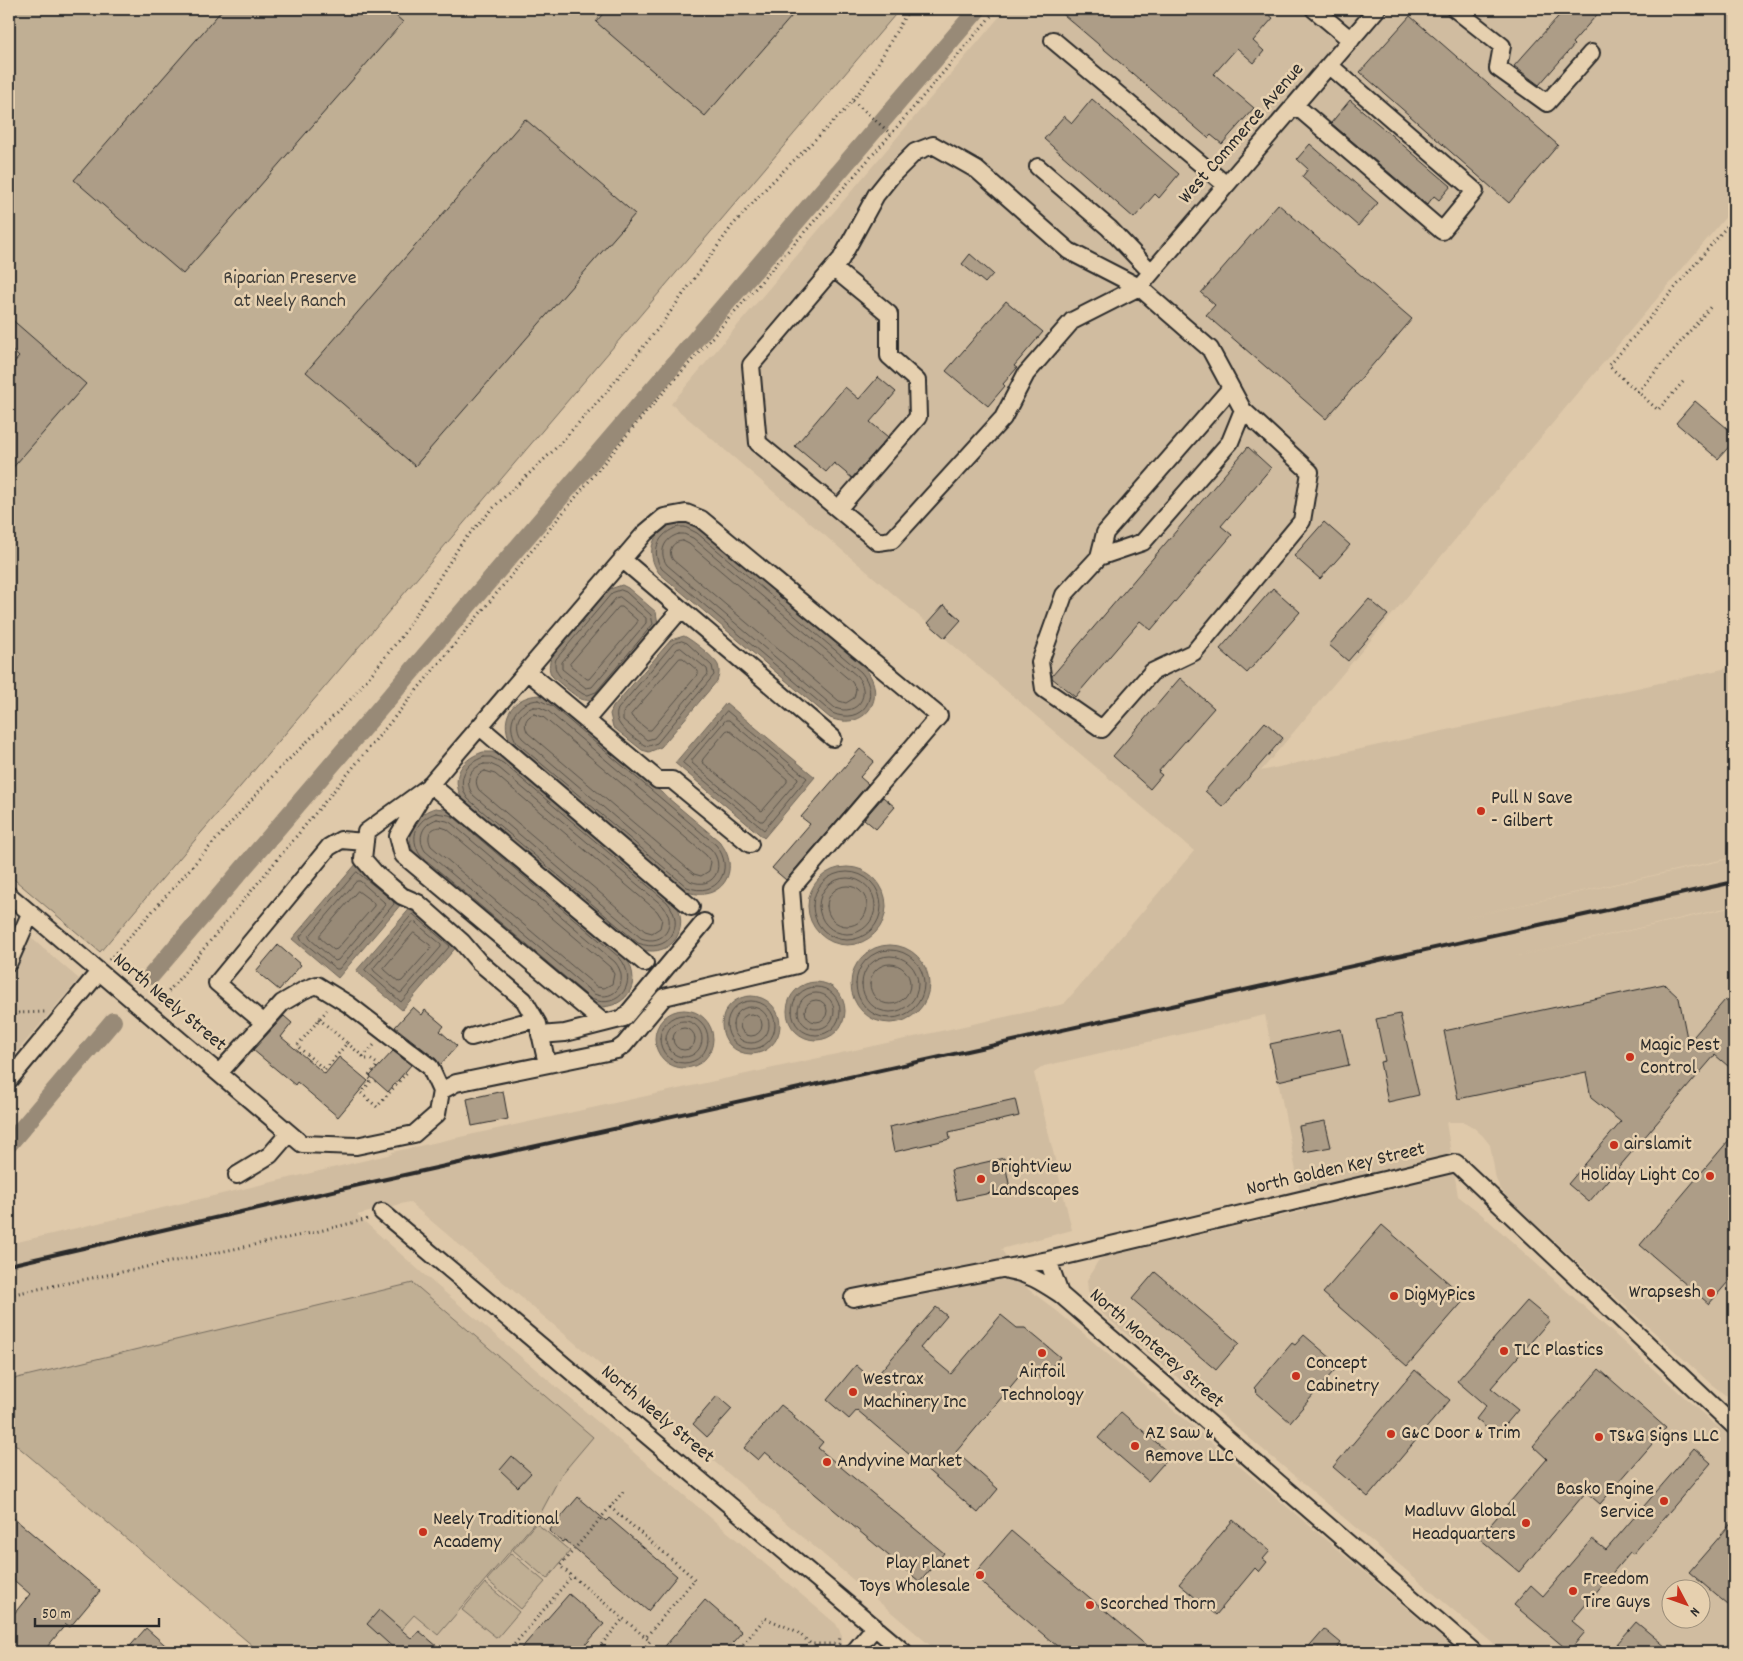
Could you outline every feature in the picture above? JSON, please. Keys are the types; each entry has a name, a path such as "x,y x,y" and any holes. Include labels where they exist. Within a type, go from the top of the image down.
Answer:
{"street":[{"path":"1314,9 1351,40"},
{"name":"West Commerce Avenue","path":"1139,287 1377,9"},
{"path":"1455,9 1502,46 1498,68 1547,102 1591,53"},
{"path":"1053,40 1226,185"},
{"path":"1295,105 1442,231 1475,190 1329,65"},
{"path":"1139,287 1072,321 1026,374 1003,418 892,540 878,542 758,443 752,365 841,259 876,195 892,175 915,152 933,145 977,170 1070,251 1139,287 1210,349 1243,410 1310,472 1302,521 1194,652 1152,672 1102,728 1044,689 1040,662 1064,595 1099,556 1105,533 1231,388"},
{"path":"1038,167 1109,228 1151,272"},
{"path":"833,268 889,314 889,356 918,381 918,417 838,509"},
{"path":"1099,556 1143,542 1230,442 1243,410"},
{"path":"219,1073 282,1004 316,985 372,1022 430,1068 441,1091 456,1083 617,1050 664,997 797,965 792,889 939,716 701,519 686,513 664,517 645,533 429,786 398,836 403,855 604,1023"},
{"path":"622,559 833,738"},
{"path":"586,720 681,609"},
{"path":"528,671 658,780 672,780 750,844"},
{"path":"480,727 691,906"},
{"path":"429,786 366,832 363,859 376,874 402,896 418,903 462,942 479,962 524,1000 536,1019 547,1064"},
{"path":"429,786 644,963"},
{"path":"264,1024 217,983 329,847 341,840 364,842"},
{"name":"North Neely Street","path":"9,895 302,1144 356,1146 414,1134 437,1114 441,1091"},
{"path":"9,962 30,914"},
{"path":"540,1035 565,1033 624,1018 704,922"},
{"path":"9,1080 99,972"},
{"path":"471,1037 536,1019"},
{"path":"237,1175 270,1155 289,1132"},
{"name":"North Golden Key Street","path":"853,1298 1048,1260 1456,1163 1734,1426"},
{"name":"North Neely Street","path":"383,1213 904,1652"},
{"name":"North Monterey Street","path":"1048,1260 1060,1294"},
{"name":"North Monterey Street","path":"1001,1269 1020,1272 1060,1294 1474,1652"},
{"path":"854,1652 875,1627"}],"path":[{"path":"99,972 276,771 352,698 402,636 463,541 496,505 553,451 603,396 661,325 732,226 768,186 846,110 868,81 910,9"},
{"path":"145,1011 642,418 997,9"},
{"path":"853,101 890,134"},
{"path":"1683,382 1658,410 1609,366 1734,218"},
{"path":"1638,392 1712,305"},
{"path":"338,998 297,1046 325,1070 347,1044"},
{"path":"9,1017 19,1013 36,1011 64,1014"},
{"path":"319,1020 363,1057 376,1063 376,1067 368,1077 372,1080 361,1093 377,1106 408,1071"},
{"path":"363,1057 374,1045"},
{"path":"9,1294 315,1232 383,1213"},
{"path":"623,1492 560,1566 650,1642 641,1652"},
{"path":"610,1507 695,1579 645,1638"},
{"path":"508,1652 572,1576"},
{"path":"737,1652 765,1618 796,1631 811,1644 839,1644 840,1637"},
{"path":"601,1652 596,1651 624,1619"}],"shaded area":[{"path":"1006,9 1734,9 1734,207 1261,771 1732,667 1734,665 1734,857 1458,919 1734,858 1734,906 1517,956 1734,907 1734,1402 1711,1384 1508,1199 1496,1179 1490,1145 1483,1136 1464,1122 1446,1122 1458,1196 1480,1213 1712,1422 1734,1439 1734,1652 1503,1652 1094,1305 1088,1291 1087,1280 1098,1261 1105,1256 1304,1211 1265,1015 1044,1066 1034,1073 1072,1230 1001,1249 1028,1289 1057,1311 1458,1652 938,1652 409,1202 357,1215 422,1273 836,1624 842,1635 842,1642 835,1652 260,1652 9,1439 9,1244 392,1154 392,1152 1064,1004 1194,851 671,404"},
{"path":"9,919 79,979 9,1061"}],"green space":[{"name":"Riparian Preserve at Neely Ranch","path":"9,9 900,9 100,952 9,875"},
{"name":"Neely Traditional Academy","path":"413,1283 593,1437 561,1475 537,1520 438,1635 414,1615 381,1652 260,1652 9,1439 9,1380"},
{"path":"536,1523 570,1551 547,1579 513,1550"},
{"path":"511,1553 545,1582 521,1609 487,1580"},
{"path":"485,1583 519,1612 497,1638 462,1610"}],"water":[{"path":"677,522 686,522 700,529 865,668 872,679 875,690 874,700 870,709 863,716 854,720 843,721 830,718 659,573 652,557 653,542 662,530"},
{"path":"622,585 656,612 658,624 594,699 581,699 552,676 549,669 552,656 610,589"},
{"path":"684,636 716,662 719,669 718,679 661,747 649,752 642,750 613,727 610,714 613,707 671,640"},
{"path":"540,695 554,702 719,841 726,852 729,863 728,873 718,889 709,893 698,894 685,891 513,746 506,728 510,711 521,700 530,696"},
{"path":"726,703 815,777 764,838 675,763"},
{"path":"483,752 492,752 506,758 677,905 680,926 678,935 673,942 666,948 657,951 636,948 464,802 458,786 459,772 468,760"},
{"path":"435,808 452,810 623,954 629,964 633,982 625,998 618,1003 596,1007 417,858 411,842 412,828 420,816"},
{"path":"357,863 402,903 338,978 292,939"},
{"path":"847,867 862,870 879,884 883,891 886,906 883,921 869,938 862,942 847,945 832,942 815,928 811,921 808,906 811,891 825,874 832,870"},
{"path":"413,905 458,945 402,1010 356,971"},
{"path":"890,945 905,948 922,962 926,969 929,984 926,999 912,1016 905,1020 890,1023 875,1020 858,1006 854,999 851,984 854,969 868,952 875,948"},
{"path":"810,982 822,982 837,990 845,1005 845,1017 837,1032 822,1040 810,1040 795,1032 787,1017 787,1005 795,990"},
{"path":"745,996 757,996 772,1004 780,1019 780,1031 772,1046 757,1054 745,1054 730,1046 722,1031 722,1019 730,1004"},
{"path":"678,1010 690,1010 705,1018 713,1033 713,1045 705,1060 690,1068 678,1068 663,1060 655,1045 655,1033 663,1018"}],"building":[{"path":"223,9 388,9 403,22 183,274 74,180"},
{"path":"607,9 798,9 705,116 596,22"},
{"path":"1057,9 1262,9 1273,18 1253,41 1264,51 1254,63 1237,48 1214,74 1254,108 1222,144 1211,135 1208,138"},
{"path":"1565,9 1602,9 1539,85 1514,66"},
{"path":"1410,16 1558,145 1509,203 1360,72"},
{"path":"1092,99 1179,174 1159,198 1155,194 1134,218 1044,139 1064,116 1072,123"},
{"path":"1350,100 1451,186 1439,200 1434,196 1427,205 1331,123"},
{"path":"525,119 635,214 415,466 306,372"},
{"path":"1310,144 1378,203 1358,226 1302,177 1308,169 1297,159"},
{"path":"1278,204 1412,319 1326,419 1206,315 1215,305 1201,293"},
{"path":"970,254 993,274 985,283 962,264"},
{"path":"1006,301 1043,332 1014,366 1017,368 988,406 946,371"},
{"path":"9,317 86,384 9,472 9,368 19,357 9,348"},
{"path":"878,377 896,392 870,422 888,437 852,478 834,463 826,472 795,446 845,387 859,399"},
{"path":"1695,401 1734,434 1734,441 1718,459 1676,423"},
{"path":"1248,447 1271,468 1221,526 1232,535 1151,630 1140,621 1075,697 1052,676"},
{"path":"1324,522 1350,545 1320,579 1294,556"},
{"path":"1273,588 1300,612 1247,673 1220,649"},
{"path":"1369,599 1388,615 1348,661 1329,645"},
{"path":"944,605 961,620 945,638 928,623"},
{"path":"1180,678 1214,708 1158,772 1162,775 1150,789 1113,756"},
{"path":"1265,722 1283,738 1223,807 1205,791"},
{"path":"860,749 874,761 860,777 868,784 786,880 772,868 810,824 801,817"},
{"path":"883,797 895,807 876,829 864,819"},
{"path":"278,945 301,965 279,990 256,971"},
{"path":"1664,984 1679,998 1688,1043 1725,1000 1734,1007 1734,1071 1715,1055 1589,1202 1568,1184 1621,1122 1591,1098 1586,1072 1458,1099 1444,1031"},
{"path":"413,1007 422,1015 425,1010 444,1026 440,1031 457,1046 440,1065 436,1059 395,1027"},
{"path":"1400,1014 1419,1095 1388,1102 1380,1062 1385,1061 1376,1019"},
{"path":"284,1016 292,1023 281,1037 325,1074 339,1057 368,1081 338,1117 297,1082 295,1085 253,1050"},
{"path":"1341,1029 1349,1065 1278,1081 1270,1044"},
{"path":"393,1051 411,1065 388,1092 370,1076"},
{"path":"503,1091 508,1119 472,1126 467,1099"},
{"path":"1015,1099 1019,1116 949,1132 950,1139 894,1152 889,1127"},
{"path":"1325,1121 1331,1147 1304,1152 1299,1126"},
{"path":"1734,1134 1734,1275 1709,1304 1640,1245"},
{"name":"BrightView Landscapes","path":"1004,1158 1010,1189 957,1200 951,1170"},
{"name":"DigMyPics","path":"1382,1225 1466,1298 1407,1366 1323,1293"},
{"path":"1155,1272 1239,1343 1216,1370 1132,1299"},
{"name":"TLC Plastics","path":"1527,1301 1550,1320 1491,1388 1518,1410 1496,1436 1476,1419 1486,1406 1457,1381"},
{"path":"936,1307 947,1316 920,1348 951,1374 1001,1315 1017,1328 1025,1328 1060,1357 1041,1379 1027,1367 956,1452 998,1489 978,1513 857,1410 849,1419 827,1400 856,1365 873,1380"},
{"name":"Concept Cabinetry","path":"1304,1335 1339,1365 1290,1422 1256,1392 1254,1388 1292,1343 1295,1345"},
{"name":"TS&G Signs LLC","path":"1599,1369 1666,1428 1600,1504 1586,1492 1519,1572 1479,1538 1547,1459 1533,1446"},
{"name":"G&C Door & Trim","path":"1415,1370 1450,1400 1368,1497 1333,1467"},
{"path":"717,1396 732,1409 707,1437 693,1424"},
{"path":"781,1405 823,1442 818,1448 944,1553 920,1582 765,1452 758,1460 744,1448"},
{"name":"AZ Saw & Remove LLC","path":"1121,1412 1171,1455 1148,1481 1098,1438"},
{"name":"Freedom Tire Guys","path":"1694,1448 1711,1463 1633,1554 1630,1552 1572,1621 1585,1632 1569,1651 1514,1605 1531,1585 1543,1596 1592,1539 1606,1550"},
{"path":"512,1456 531,1473 518,1487 500,1470"},
{"path":"578,1497 606,1521 609,1518 677,1576 648,1611 565,1540 562,1542 549,1531"},
{"path":"9,1514 100,1591 70,1627 66,1624 43,1652 9,1652 9,1620 30,1594 9,1576"},
{"path":"1233,1520 1270,1551 1263,1559 1267,1562 1259,1572 1255,1568 1216,1615 1179,1584"},
{"path":"1734,1520 1734,1597 1728,1605 1710,1590 1710,1578 1696,1578 1689,1572"},
{"path":"1011,1531 1154,1652 1064,1652 973,1575"},
{"path":"569,1594 604,1624 579,1652 518,1652"},
{"path":"705,1600 742,1632 724,1652 660,1652"},
{"path":"379,1610 412,1639 419,1631 444,1652 398,1652 367,1624"},
{"path":"1636,1622 1672,1652 1610,1652"},
{"path":"146,1628 173,1652 125,1652"},
{"path":"1324,1629 1341,1643 1334,1652 1304,1652"}],"waterway":[{"path":"151,976 978,9"},
{"path":"9,1144 113,1021"}],"railway":[{"path":"9,1265 359,1185 1734,882"}],"place":[{"name":"Pull N Save - Gilbert","path":"1481,811"},
{"name":"Magic Pest Control","path":"1630,1057"},
{"name":"airslamit","path":"1614,1145"},
{"name":"Holiday Light Co","path":"1710,1176"},
{"name":"BrightView Landscapes","path":"981,1179"},
{"name":"Wrapsesh","path":"1711,1293"},
{"name":"DigMyPics","path":"1394,1296"},
{"name":"TLC Plastics","path":"1504,1351"},
{"name":"Airfoil Technology","path":"1042,1353"},
{"name":"Concept Cabinetry","path":"1296,1376"},
{"name":"Westrax Machinery Inc","path":"853,1392"},
{"name":"G&C Door & Trim","path":"1391,1434"},
{"name":"TS&G Signs LLC","path":"1599,1437"},
{"name":"AZ Saw & Remove LLC","path":"1135,1446"},
{"name":"Andyvine Market","path":"827,1462"},
{"name":"Basko Engine Service","path":"1664,1501"},
{"name":"Madluvv Global Headquarters","path":"1526,1523"},
{"name":"Neely Traditional Academy","path":"423,1532"},
{"name":"Play Planet Toys Wholesale","path":"980,1575"},
{"name":"Freedom Tire Guys","path":"1573,1591"},
{"name":"Scorched Thorn","path":"1090,1605"}]}
